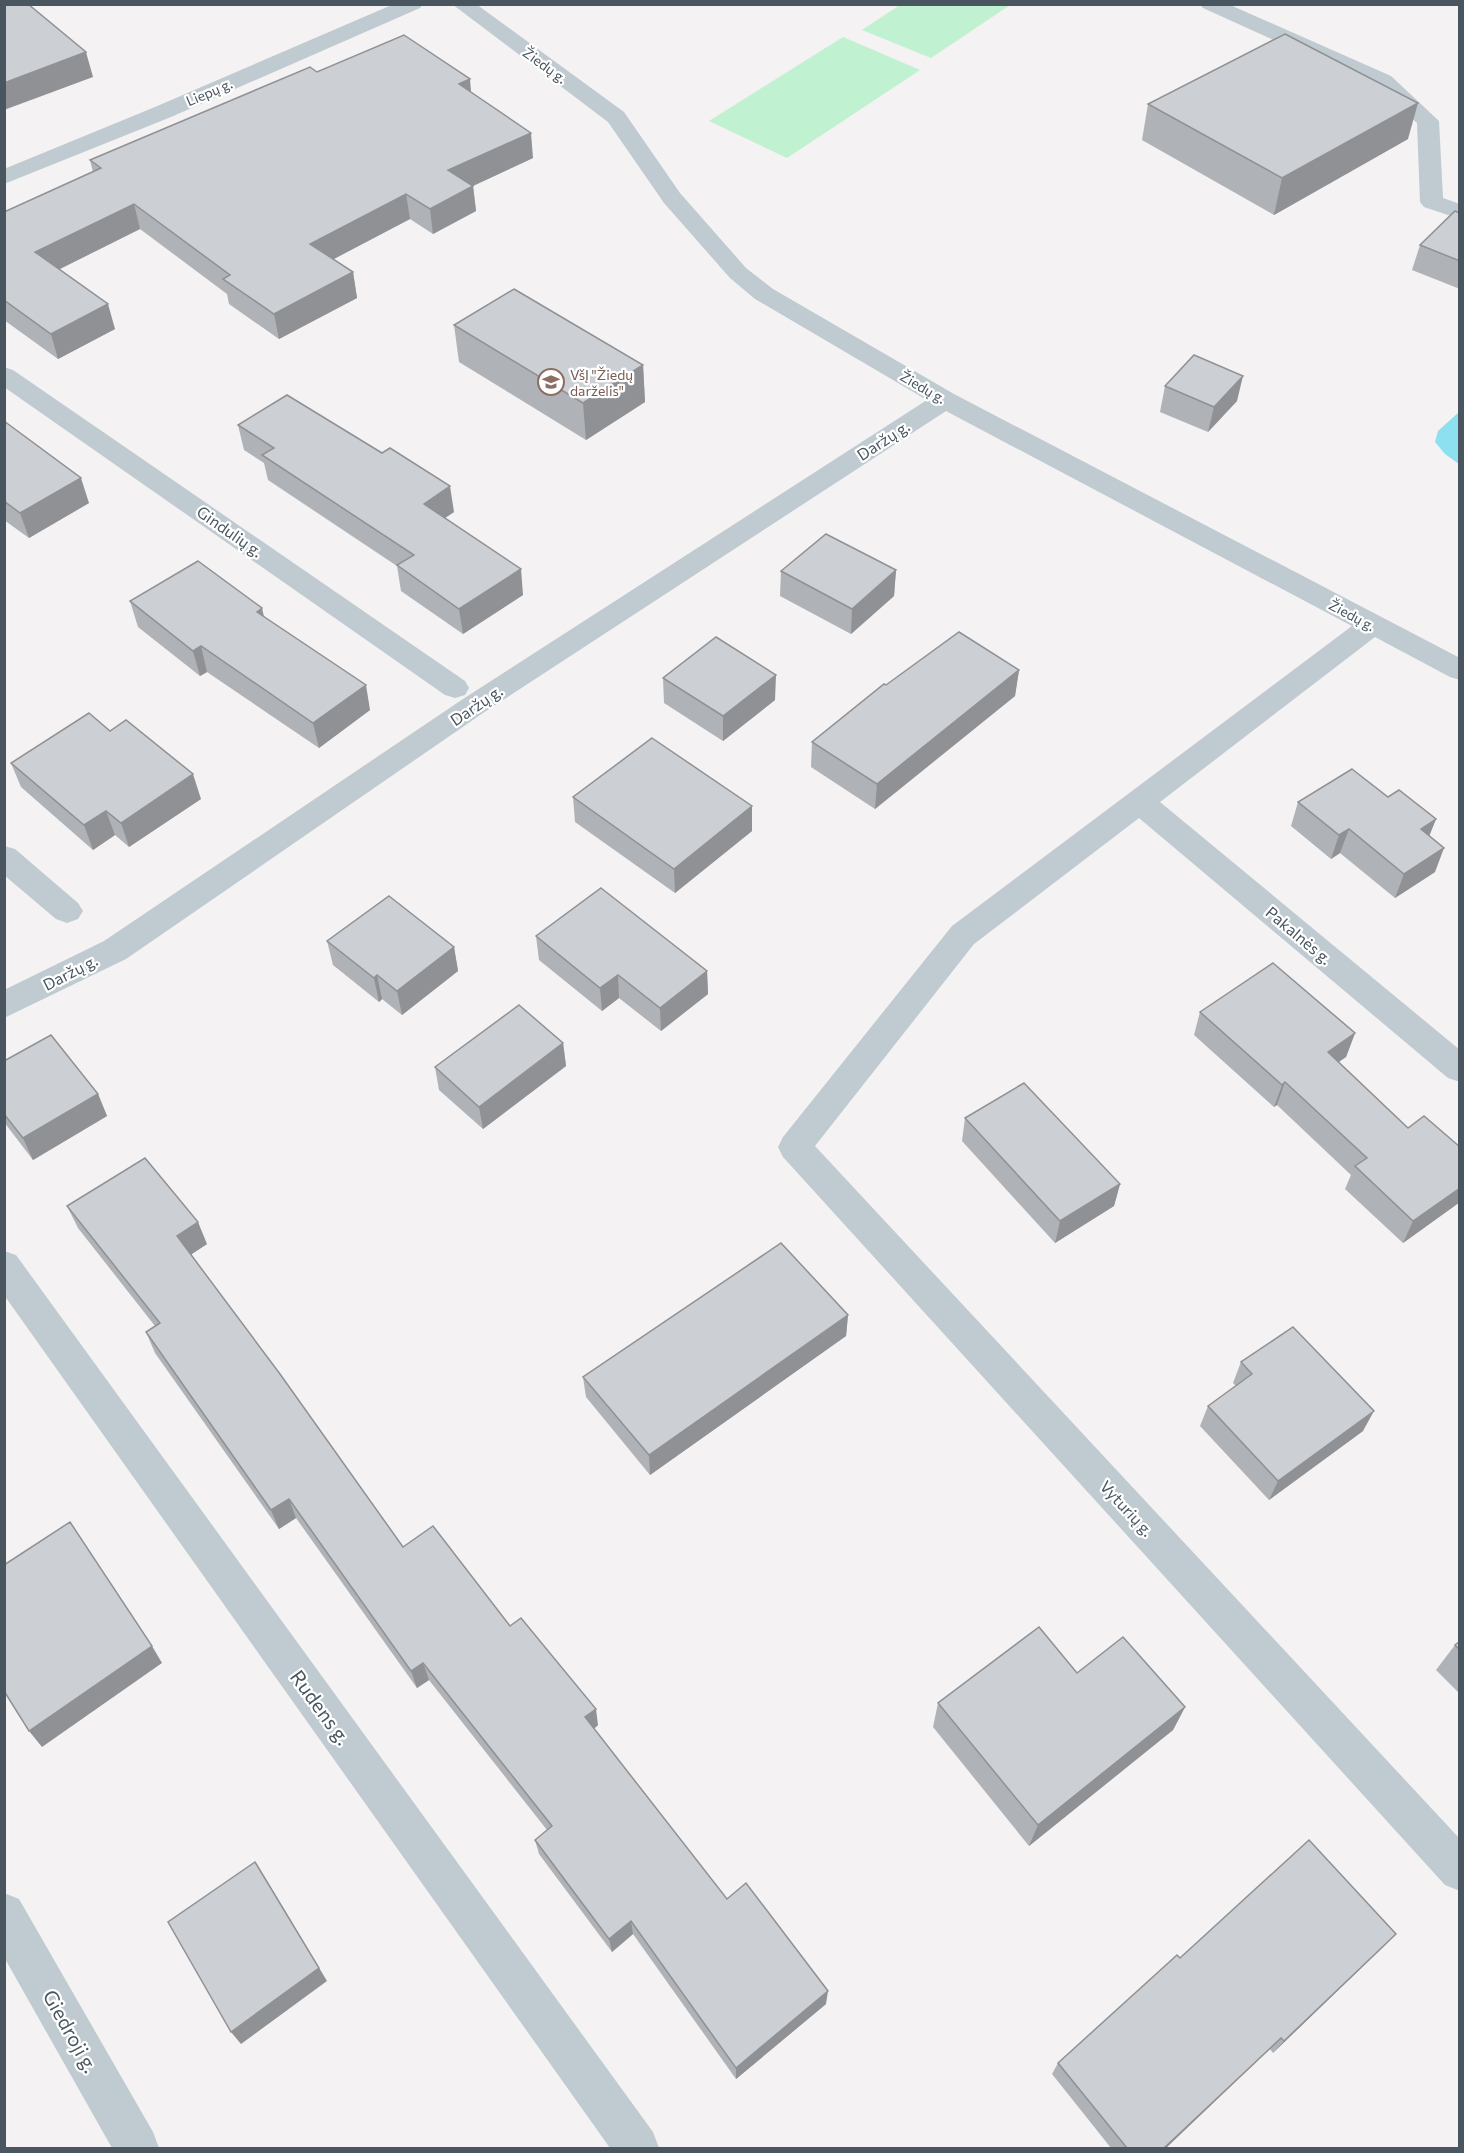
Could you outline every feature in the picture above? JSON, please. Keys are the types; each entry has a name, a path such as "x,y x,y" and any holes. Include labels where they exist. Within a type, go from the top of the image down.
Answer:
{"street":[{"name":"Liepų g.","path":"4,177 163,112 413,4"},
{"name":"Žiedų g.","path":"462,4 616,117 672,198 738,273 764,294 945,400 1460,670"},
{"path":"1210,4 1383,81 1428,121 1432,202 1460,212"},
{"name":"Gindulių g.","path":"4,375 454,688"},
{"name":"Daržų g.","path":"4,1005 115,950 473,706 945,400"},
{"path":"1139,801 1372,625"},
{"name":"Pakalnės g.","path":"1139,801 1460,1069"},
{"name":"Vyturių g.","path":"1139,801 963,935 795,1147 1460,1870"},
{"path":"4,856 67,911"},
{"name":"Rudens g.","path":"4,1266 637,2148"},
{"name":"Giedroji g.","path":"4,1914 137,2148"}],"green space":[{"path":"900,5 1010,5 931,58 862,30"},
{"path":"843,37 920,70 787,158 709,121"}],"water":[{"path":"1459,412 1459,464 1445,454 1435,442 1438,431"}],"building":[{"path":"4,4 28,4 86,52 4,83"},
{"path":"1285,34 1418,103 1282,178 1148,104"},
{"path":"404,35 470,79 459,84 531,133 448,170 473,186 430,209 406,194 310,244 353,272 274,314 223,279 230,275 134,204 35,252 108,304 51,334 4,300 4,212 101,168 90,160 310,67 317,72"},
{"path":"1455,211 1460,213 1460,261 1420,245"},
{"path":"514,289 643,365 583,403 454,325"},
{"path":"1194,355 1243,376 1214,407 1165,386"},
{"path":"287,395 382,453 390,448 450,486 424,504 521,569 459,609 397,565 414,555 262,455 274,448 238,425"},
{"path":"4,421 81,478 20,513 4,501"},
{"path":"826,534 896,570 852,609 781,571"},
{"path":"198,561 262,608 257,612 366,685 313,723 201,646 193,651 130,601"},
{"path":"959,632 1019,670 877,784 812,742 884,684 886,685"},
{"path":"716,637 776,675 723,716 663,678"},
{"path":"89,713 110,731 126,720 193,774 121,823 106,811 84,825 11,763"},
{"path":"652,738 752,806 674,869 573,797"},
{"path":"1352,769 1388,797 1399,790 1436,819 1421,829 1444,848 1404,874 1349,829 1339,835 1298,802"},
{"path":"601,888 707,971 660,1008 618,975 600,988 536,936"},
{"path":"389,896 454,947 397,991 377,975 374,978 327,941"},
{"path":"1273,963 1355,1033 1328,1052 1408,1128 1424,1116 1460,1147 1460,1188 1413,1221 1355,1166 1367,1158 1285,1082 1282,1085 1200,1012"},
{"path":"519,1005 563,1043 479,1107 435,1067"},
{"path":"51,1035 98,1094 23,1138 4,1114 4,1061"},
{"path":"1024,1083 1120,1184 1060,1221 965,1118"},
{"path":"145,1158 198,1222 177,1236 280,1374 403,1547 433,1526 510,1626 521,1618 596,1709 585,1717 727,1899 746,1883 828,1991 736,2068 631,1921 609,1939 535,1840 552,1826 423,1663 411,1671 289,1499 271,1510 146,1332 160,1323 67,1206"},
{"path":"781,1243 848,1315 649,1455 583,1377"},
{"path":"1293,1327 1374,1411 1278,1481 1208,1406 1252,1374 1241,1362"},
{"path":"70,1522 152,1646 29,1731 4,1691 4,1565"},
{"path":"1039,1627 1077,1673 1123,1637 1185,1707 1038,1825 938,1703"},
{"path":"1309,1840 1396,1934 1284,2041 1281,2038 1164,2148 1127,2148 1058,2063 1177,1955 1180,1958"},
{"path":"255,1862 319,1968 231,2032 168,1922"}],"place":[{"name":"VšĮ \"Žiedų darželis\"","path":"551,382"}]}
